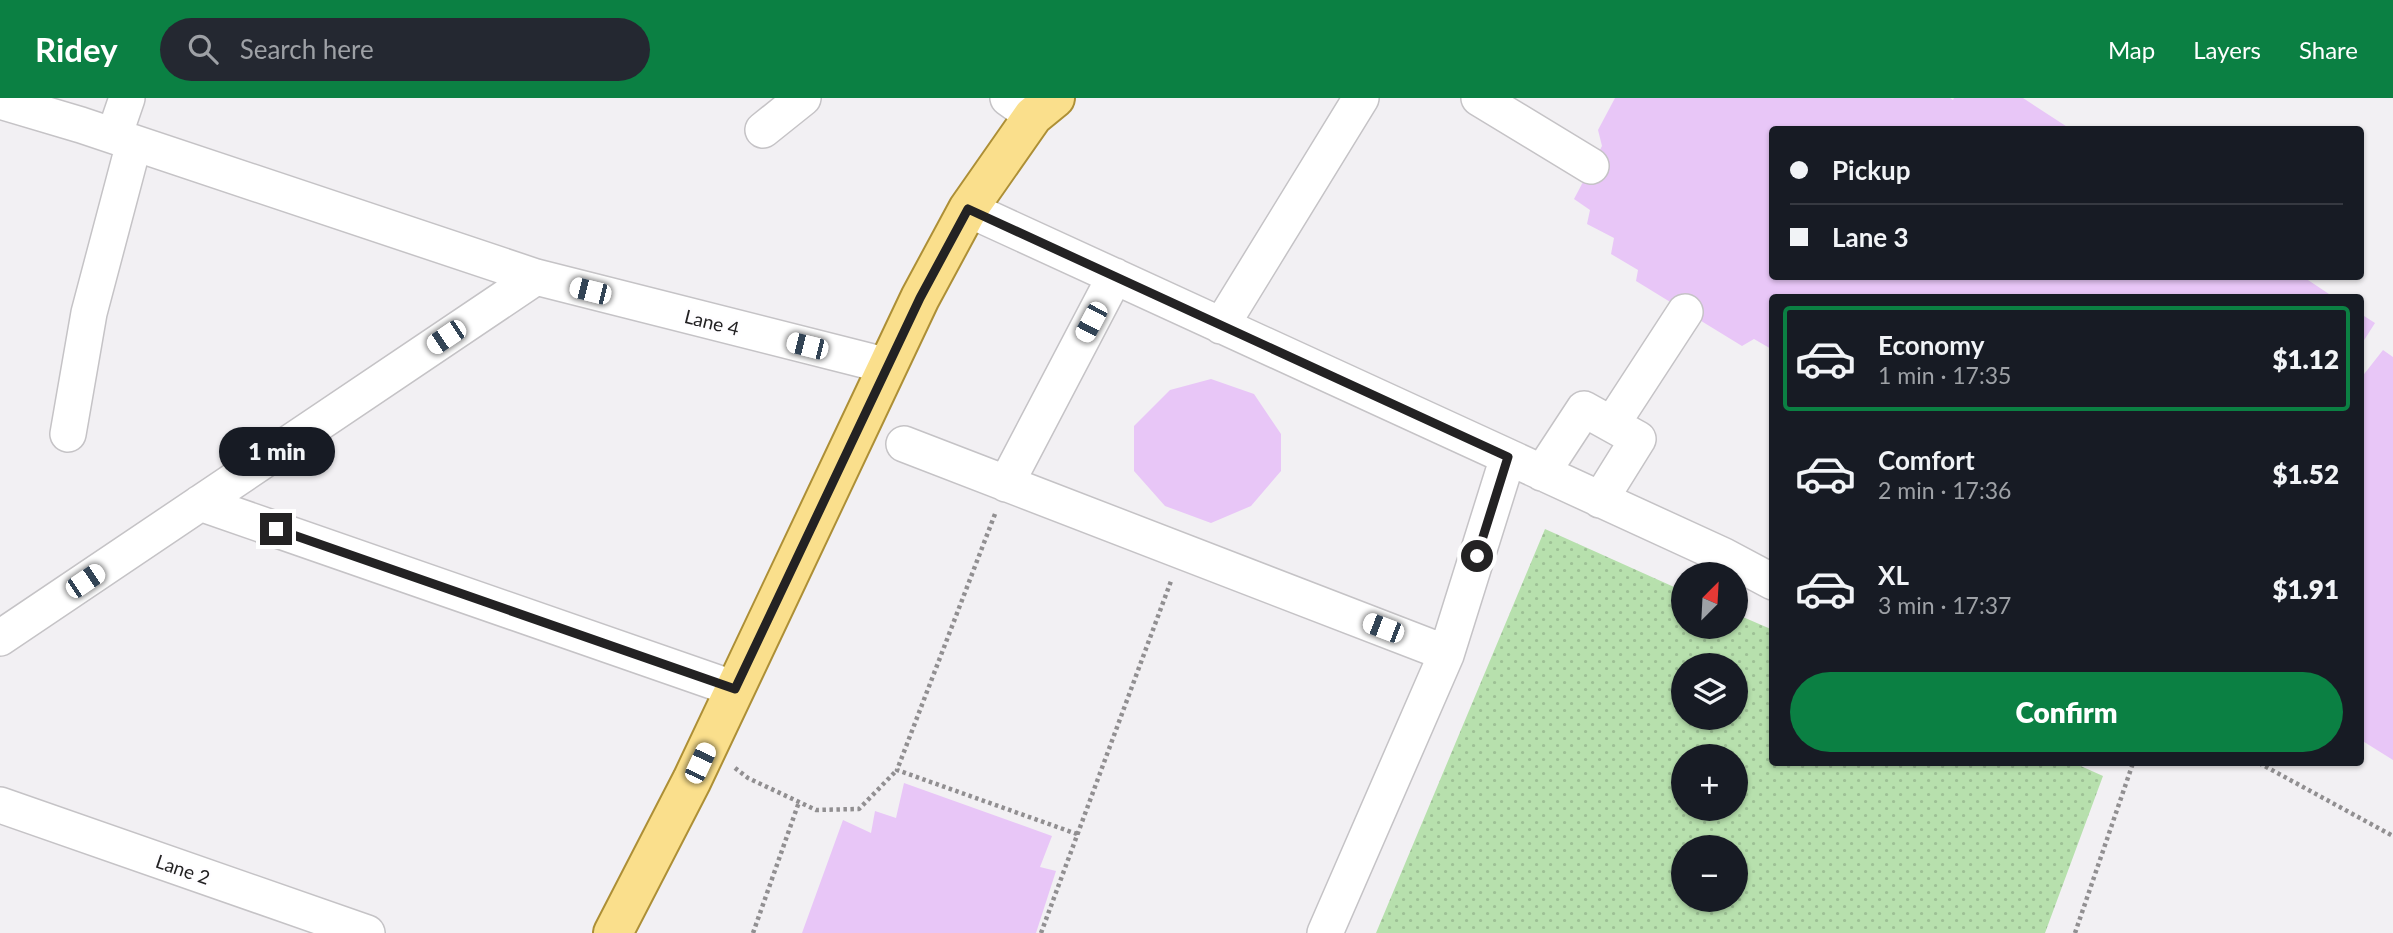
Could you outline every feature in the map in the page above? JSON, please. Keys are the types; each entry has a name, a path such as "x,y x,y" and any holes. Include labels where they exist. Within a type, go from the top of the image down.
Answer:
{"main road":[{"path":"613,933 708,747 920,298 968,209 1032,104"}],"street":[{"path":"68,434 124,139 127,98"},
{"path":"763,130 803,98"},
{"path":"1221,326 1361,98"},
{"path":"1479,98 1591,166"},
{"name":"Lane 4","path":"0,101 124,139 536,277 888,366"},
{"path":"968,209 1724,555 1769,580"},
{"path":"1006,484 1115,276"},
{"path":"0,638 536,277"},
{"path":"1612,424 1685,312"},
{"path":"1542,473 1584,409 1637,439 1600,500"},
{"path":"904,444 1446,655"},
{"path":"1325,933 1446,655 1508,457"},
{"path":"200,503 735,689"},
{"name":"Lane 2","path":"0,805 367,933"}],"path":[{"path":"708,747 748,778 816,810 859,809 897,770 1006,484"},
{"path":"1041,933 1182,551"},
{"path":"2075,933 2132,766"},
{"path":"2265,766 2393,836"},
{"path":"897,770 1077,834"},
{"path":"754,933 799,802"}],"green space":[{"path":"1545,529 1671,586 1671,639 1748,639 1748,619 1769,628 1769,766 2081,766 2103,776 2045,933 1376,933"}],"building":[{"path":"1615,98 2023,98 2066,126 1769,126 1769,280 2308,280 2329,294 1769,294 1769,348 1754,339 1742,346 1636,281 1638,270 1611,254 1614,238 1587,224 1590,210 1574,199 1602,146 1598,130"},
{"path":"2364,316 2375,323 2364,340"},
{"path":"2383,350 2393,357 2393,760 2364,742 2364,374"},
{"path":"1211,379 1254,394 1281,434 1281,471 1251,506 1211,523 1165,506 1134,471 1134,426 1170,390"},
{"path":"904,783 1052,836 1040,867 1056,871 1036,933 802,933 843,820 871,833 875,811 896,818"}],"route":[{"path":"276,529 735,689 920,298 968,209 1508,457 1477,556"}]}
